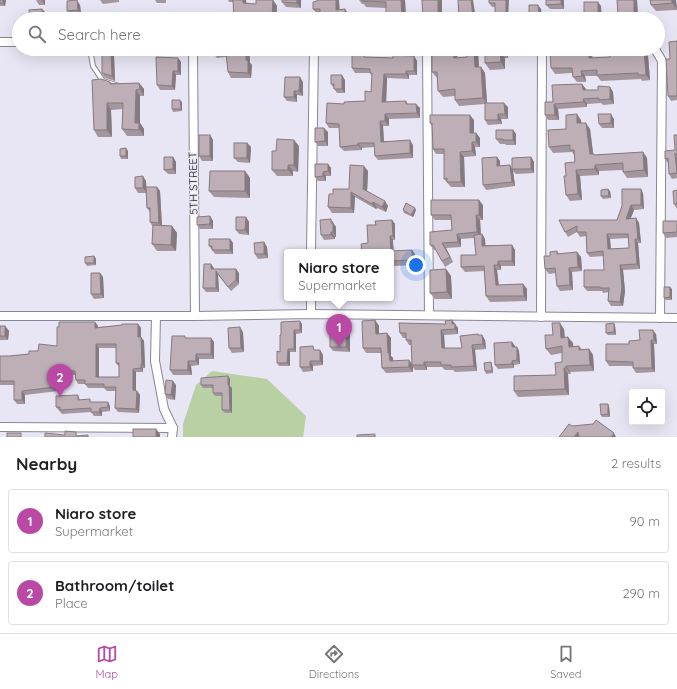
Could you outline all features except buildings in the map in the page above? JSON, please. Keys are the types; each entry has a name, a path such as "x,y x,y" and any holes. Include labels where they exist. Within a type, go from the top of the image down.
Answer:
{"street":[{"path":"0,42 12,42"},
{"name":"5TH STREET","path":"193,56 195,316"},
{"path":"312,249 314,56"},
{"path":"427,56 429,315"},
{"path":"541,317 542,56"},
{"path":"659,56 662,61 660,318"},
{"path":"311,301 311,314"},
{"path":"0,316 195,316 311,314 677,318"},
{"path":"156,316 155,361 164,410 173,428 172,437"},
{"path":"0,427 173,428"}],"lane":[{"path":"91,56 93,66 103,81 116,85"}],"green space":[{"path":"212,371 267,379 306,416 303,437 183,437 183,424 196,385"}],"place":[{"name":"Niaro store","path":"339,347"},
{"name":"Bathroom/toilet","path":"60,397"}]}
